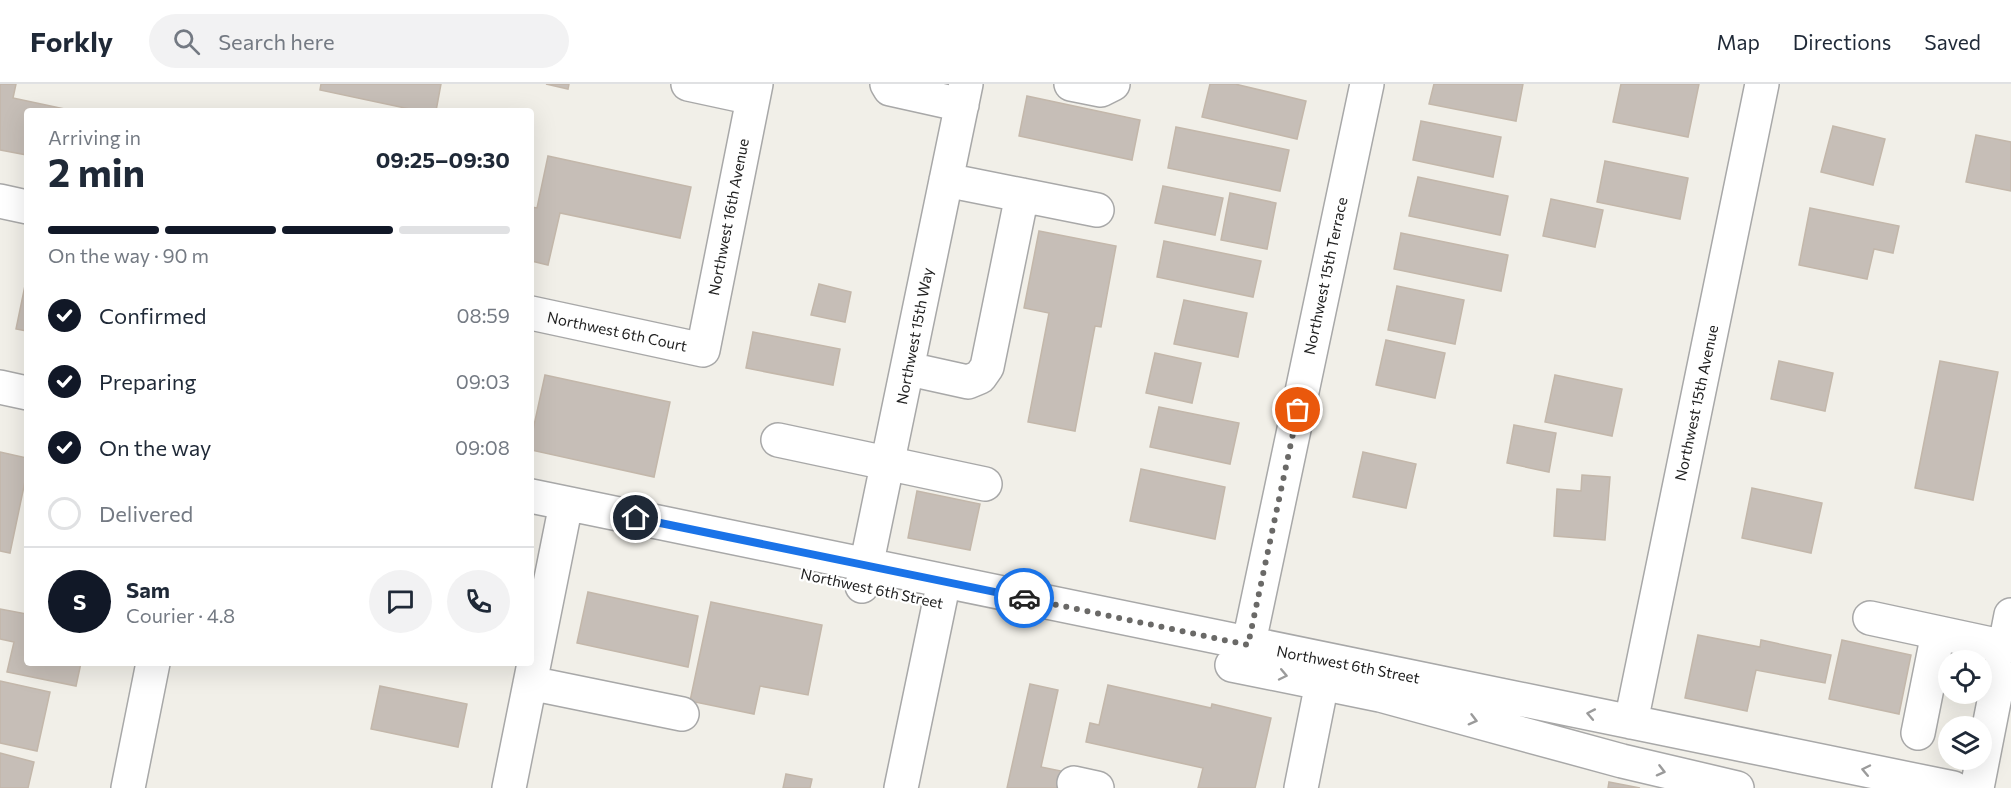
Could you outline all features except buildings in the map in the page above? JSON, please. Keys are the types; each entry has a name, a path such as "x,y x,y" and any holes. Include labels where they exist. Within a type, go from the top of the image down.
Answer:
{"street":[{"path":"688,84 754,91"},
{"path":"887,84 890,89 964,94"},
{"path":"1071,84 1101,90 1113,84"},
{"name":"Northwest 15th Terrace","path":"1246,656 1366,84"},
{"name":"Northwest 15th Avenue","path":"1631,722 1762,84"},
{"name":"Northwest 16th Avenue","path":"703,350 754,91"},
{"name":"Northwest 15th Way","path":"865,577 964,94"},
{"path":"946,180 1097,210"},
{"path":"909,369 968,382 980,377 987,367 1022,195"},
{"path":"0,201 24,206"},
{"name":"Northwest 6th Court","path":"534,314 703,350"},
{"path":"0,387 24,392"},
{"path":"0,411 24,415"},
{"path":"778,440 985,484"},
{"name":"Northwest 6th Street","path":"534,499 553,516 941,592 1324,672 1631,722 1953,788"},
{"path":"534,654 553,516"},
{"path":"901,788 941,592"},
{"path":"1870,618 1938,633 2008,633 1977,788"},
{"path":"1918,733 1938,633"},
{"path":"128,788 152,666"},
{"path":"509,788 532,666"},
{"path":"1301,788 1324,672"},
{"name":"Northwest 6th Street","path":"1324,672 1380,695 1700,784 1737,788"},
{"path":"530,683 682,714"},
{"path":"1700,784 1710,738"}],"way so far":[{"path":"1024,598 1248,645 1298,410"}],"route":[{"path":"636,518 1024,598"}]}
